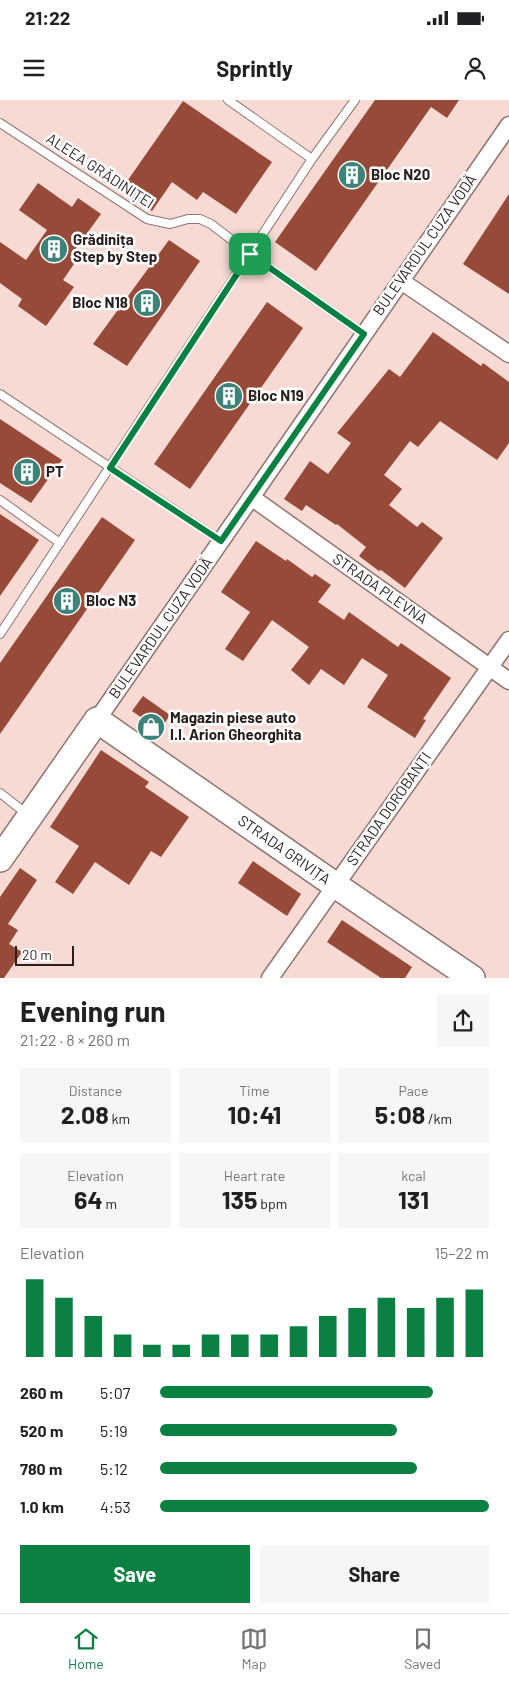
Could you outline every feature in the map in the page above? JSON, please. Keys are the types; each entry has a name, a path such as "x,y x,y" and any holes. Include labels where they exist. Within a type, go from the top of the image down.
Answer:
{"main road":[{"name":"BULEVARDUL CUZA VODĂ","path":"0,859 97,720"},
{"name":"STRADA GRIVIȚA","path":"97,720 472,978"}],"street":[{"name":"BULEVARDUL CUZA VODĂ","path":"97,720 509,125"},
{"path":"401,280 509,354"},
{"name":"STRADA PLEVNA","path":"251,498 509,680"},
{"name":"STRADA DOROBANȚI","path":"270,978 509,640"}],"lane":[{"path":"228,100 312,159"},
{"path":"0,634 312,159 355,100"},
{"name":"ALEEA GRĂDINIȚEI","path":"0,123 148,219 170,224 188,219 200,219 211,224 250,254 364,334"},
{"path":"0,394 221,541"},
{"path":"0,500 60,543"},
{"path":"0,793 30,816"}],"building":[{"name":"Bloc N20","path":"375,100 459,100 447,118 431,107 316,271 275,242"},
{"path":"183,101 272,162 236,214 203,192 197,200 172,182 152,211 121,190"},
{"name":"Grădinița Step by Step","path":"38,183 72,207 78,198 101,214 70,257 76,261 63,280 74,287 46,326 18,306 22,299 0,283 0,242 26,260 47,230 19,210"},
{"path":"509,194 509,294 463,264"},
{"name":"Bloc N18","path":"169,240 200,261 127,366 93,344"},
{"name":"Bloc N19","path":"267,302 303,328 190,489 154,464"},
{"path":"433,332 481,366 483,363 509,382 509,443 497,460 440,421 418,447 410,441 384,475 402,489 389,505 417,527 422,522 443,538 405,588 359,556 366,547 337,524 306,505 302,511 284,499 310,461 328,474 351,443 337,433 389,369 400,377"},
{"name":"PT","path":"0,419 62,460 31,503 0,483"},
{"path":"0,514 39,540 0,596"},
{"name":"Bloc N3","path":"102,517 135,540 0,734 0,663"},
{"path":"256,541 286,561 287,559 312,577 315,574 331,585 318,602 344,620 349,612 398,647 401,643 451,678 423,719 426,720 415,738 367,707 388,675 362,658 344,685 321,669 309,685 291,670 309,647 272,620 243,661 225,649 250,612 221,592"},
{"path":"143,696 170,715 154,739 139,729 145,720 132,711"},
{"path":"101,750 149,782 145,787 189,817 161,857 151,851 129,885 95,862 73,894 55,882 79,846 50,827"},
{"path":"253,861 301,894 287,916 238,883"},
{"path":"20,868 37,880 8,924 18,930 9,944 22,952 4,978 0,978 0,897"},
{"path":"342,920 412,967 405,978 381,978 327,942"}],"place":[{"name":"Bloc N20","path":"352,175"},
{"name":"Grădinița Step by Step","path":"54,249"},
{"name":"Bloc N18","path":"147,303"},
{"name":"Bloc N19","path":"229,396"},
{"name":"PT","path":"27,472"},
{"name":"Bloc N3","path":"67,601"},
{"name":"Magazin piese auto I.I. Arion Gheorghita","path":"151,727"}],"route":[{"path":"250,254 364,334 221,541 110,468 250,254"}]}
